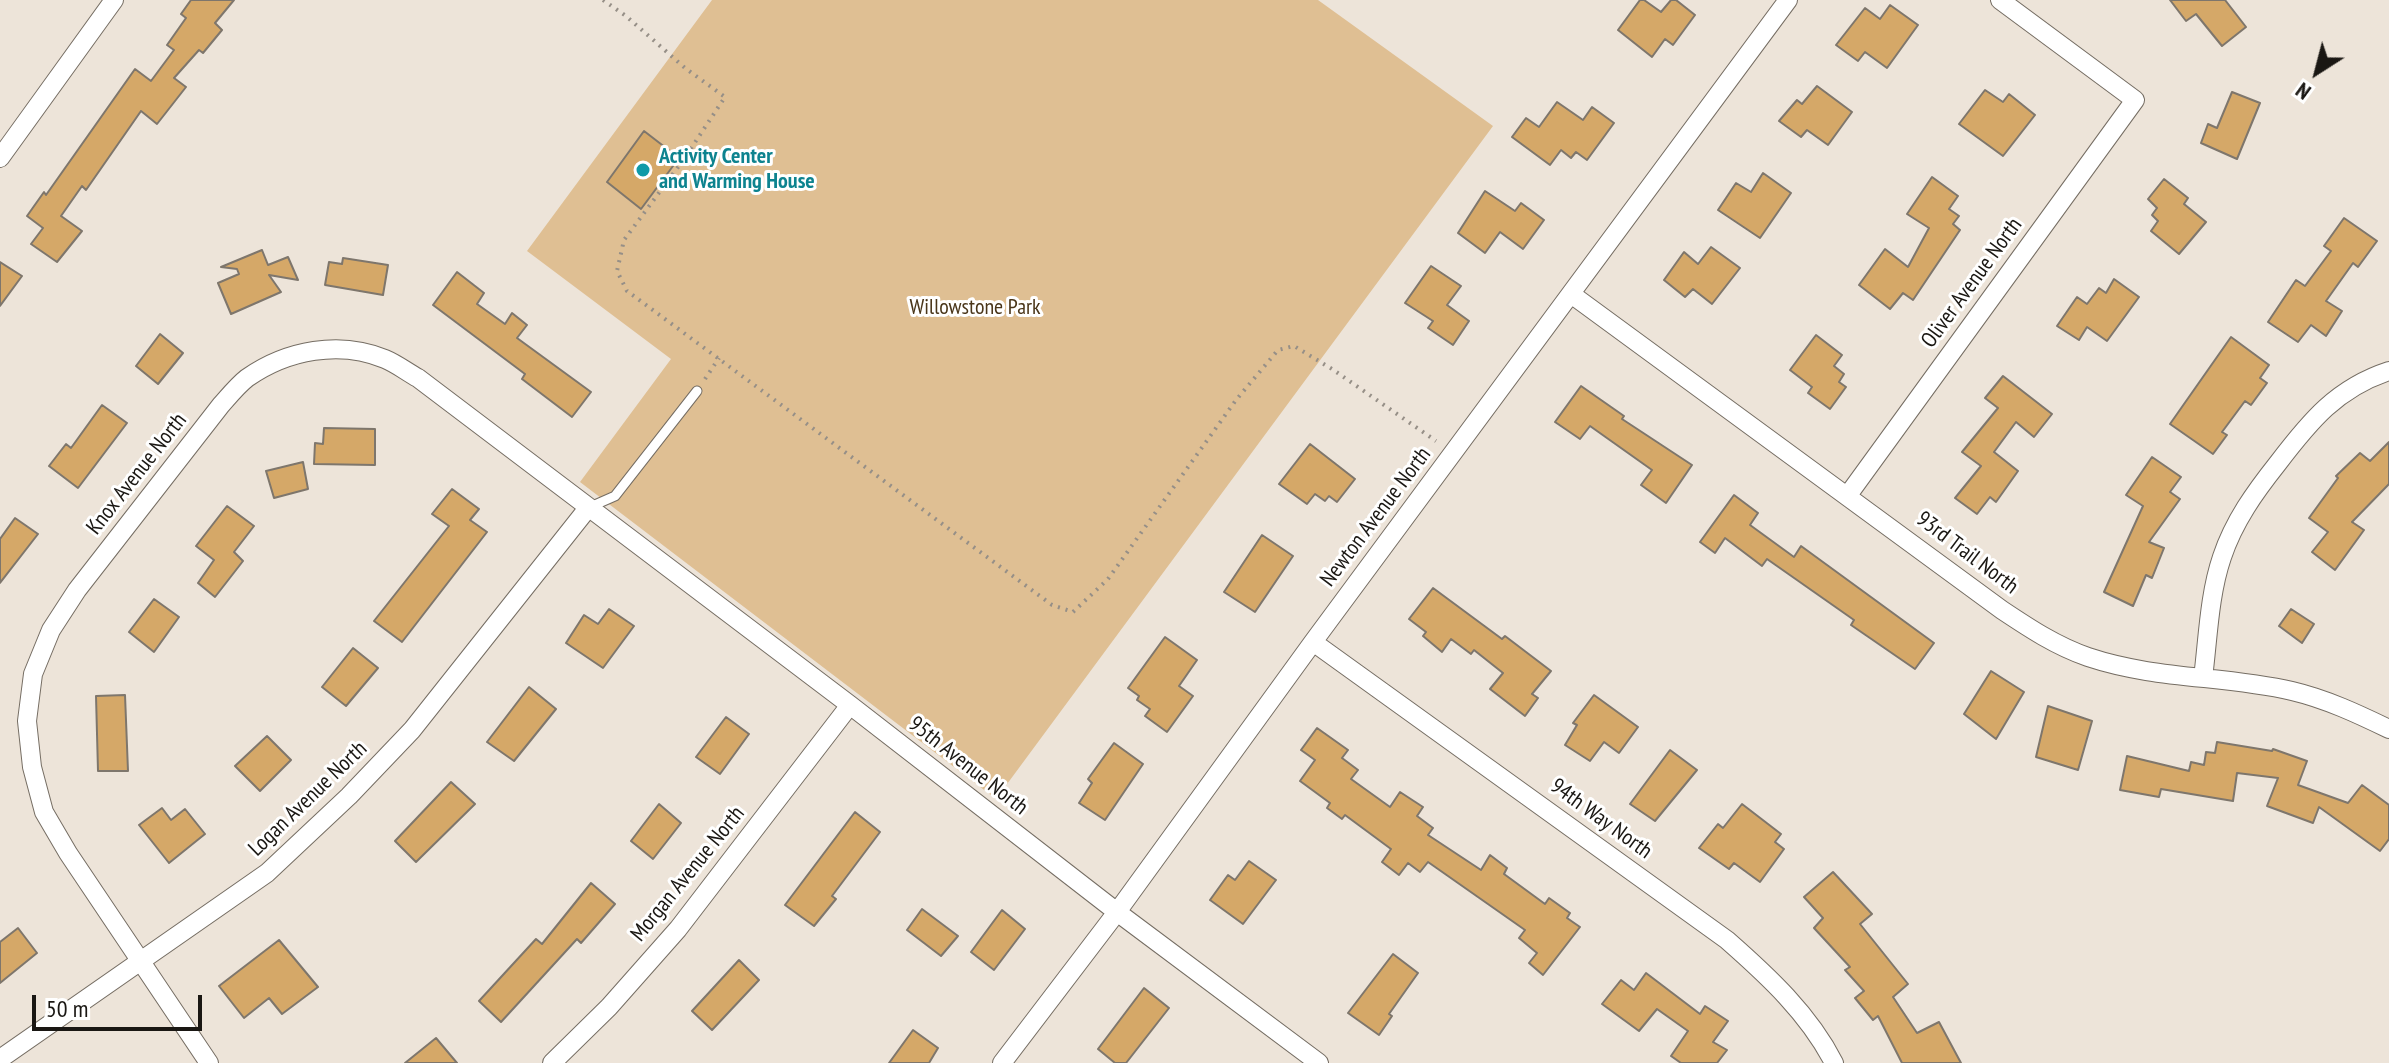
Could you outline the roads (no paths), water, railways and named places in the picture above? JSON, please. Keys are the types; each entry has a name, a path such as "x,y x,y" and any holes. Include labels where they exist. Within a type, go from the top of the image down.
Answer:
{"street":[{"path":"0,158 114,0"},
{"name":"Newton Avenue North","path":"1002,1063 1117,912 1788,0"},
{"name":"Oliver Avenue North","path":"1848,495 2135,100 2000,0"},
{"name":"93rd Trail North","path":"1571,294 2044,637 2084,656 2120,667 2294,691 2347,709 2389,729"},
{"name":"Knox Avenue North","path":"209,1063 44,812 32,767 27,721 33,674 51,630 77,590 221,405 246,378 280,360 315,350 351,349 386,359 418,378 588,508"},
{"path":"2203,678 2221,559 2249,499 2305,426 2322,410 2359,383 2389,371"},
{"name":"95th Avenue North","path":"588,508 1319,1063"},
{"name":"Logan Avenue North","path":"0,1059 267,873 349,796 412,730 588,508"},
{"name":"94th Way North","path":"1313,642 1727,940 1766,974 1799,1011 1834,1063"},
{"name":"Morgan Avenue North","path":"552,1063 609,1007 678,929 850,705"}],"lane":[{"path":"588,508 615,496 697,391"}],"place":[{"name":"Activity Center and Warming House","path":"643,170"}],"park label":[{"name":"Willowstone Park","path":"975,308"}]}
